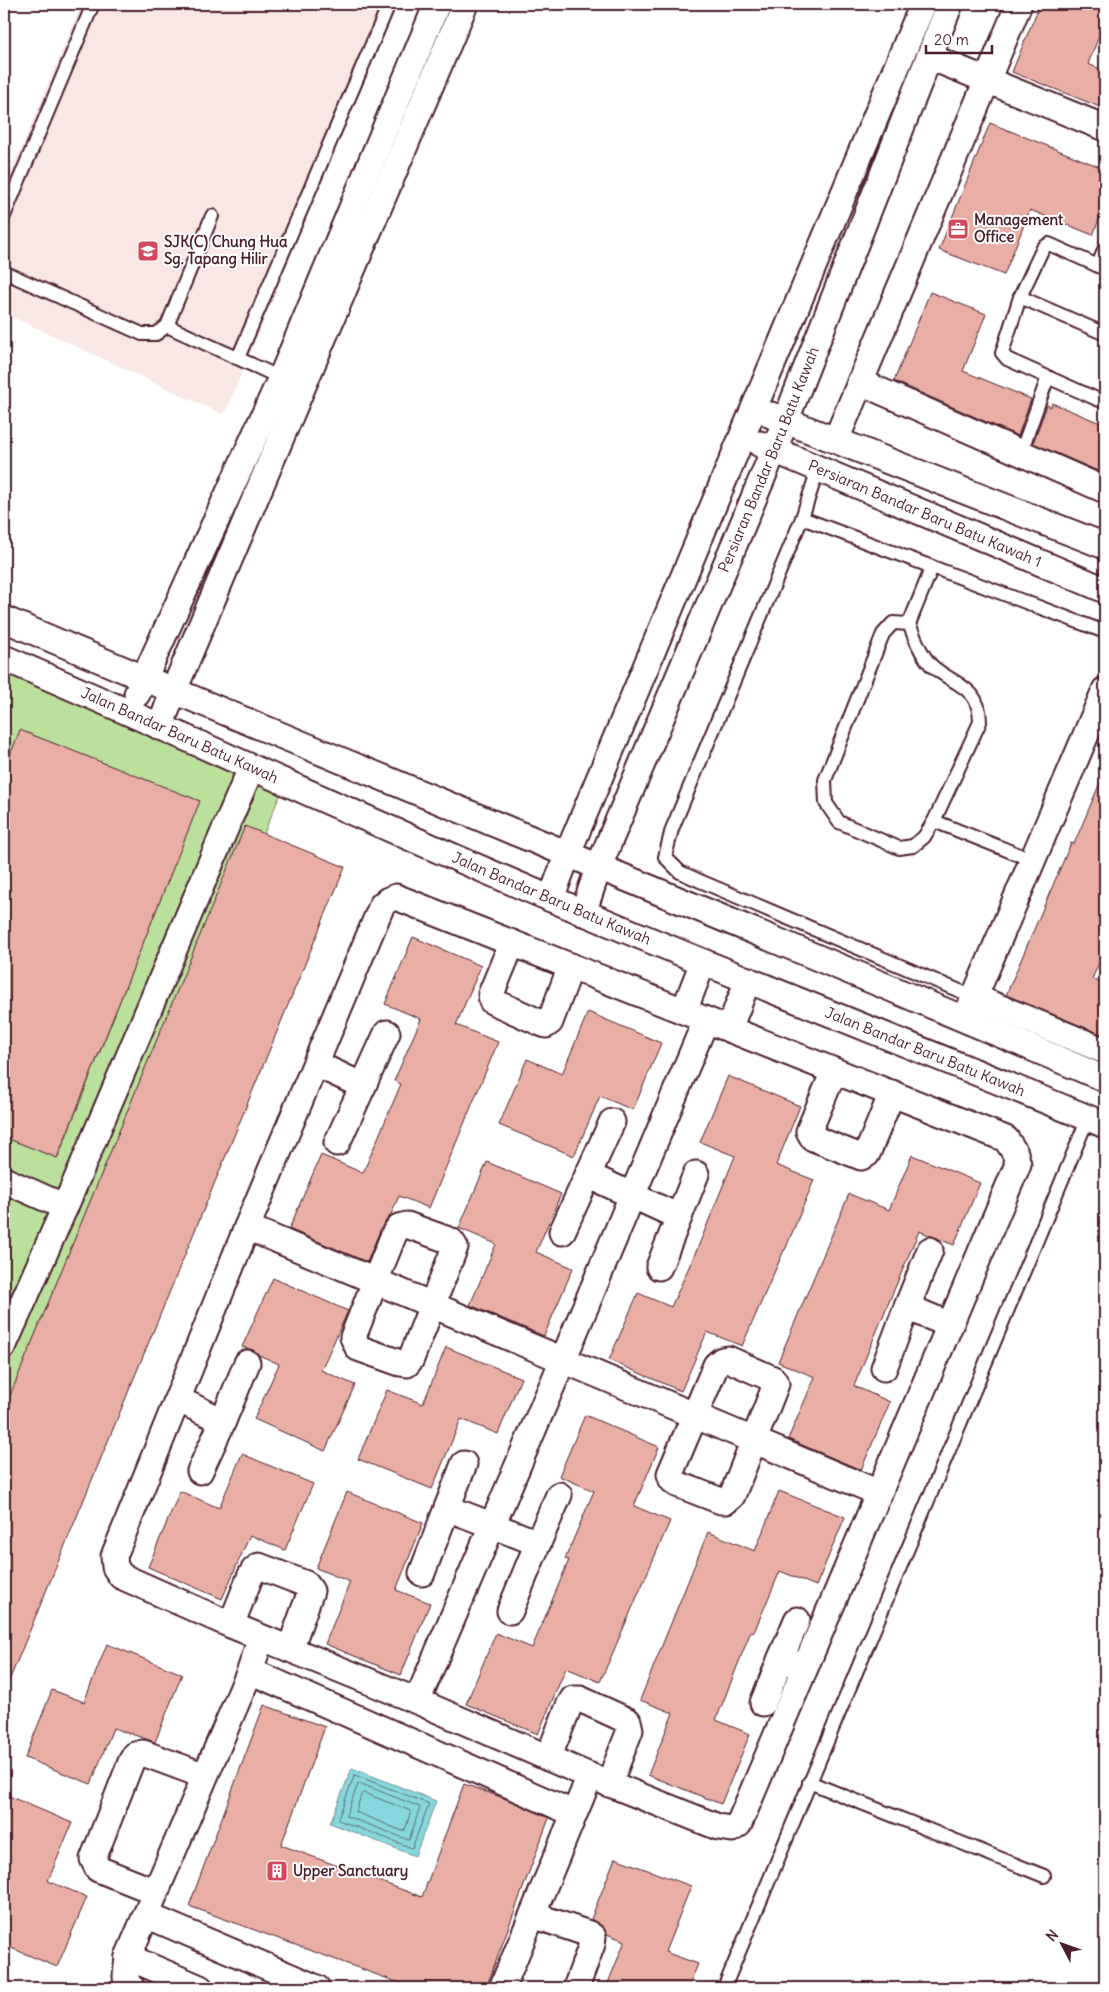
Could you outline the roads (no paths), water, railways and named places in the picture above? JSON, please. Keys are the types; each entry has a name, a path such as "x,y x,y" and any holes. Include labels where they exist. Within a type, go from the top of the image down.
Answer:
{"street":[{"path":"130,713 144,678 282,378 437,4"},
{"path":"160,727 465,4"},
{"name":"Persiaran Bandar Baru Batu Kawah","path":"551,899 568,853 923,4"},
{"name":"Persiaran Bandar Baru Batu Kawah","path":"583,913 599,866 786,421 950,4"},
{"path":"836,440 1019,4"},
{"path":"930,56 1105,128"},
{"path":"860,382 1105,490"},
{"path":"755,409 1105,546"},
{"name":"Persiaran Bandar Baru Batu Kawah 1","path":"743,436 1105,590"},
{"path":"4,619 174,690 200,703 599,866 969,1008 1105,1051"},
{"name":"Jalan Bandar Baru Batu Kawah","path":"4,658 583,913 1096,1121"},
{"path":"969,1008 1105,690"},
{"path":"4,1345 65,1207 251,768"},
{"path":"396,897 512,943 1006,1139 1015,1153 1018,1164 739,1824 732,1829 718,1827 599,1780 417,1701 261,1638 121,1576 115,1567 114,1556 177,1399 382,905 396,897"},
{"path":"512,943 491,994 492,1001 546,1025 550,1022 571,966"},
{"path":"417,1701 632,1196 695,1015 702,962"},
{"path":"729,1029 748,980"},
{"path":"969,1008 1104,1079 1096,1121"},
{"path":"337,1143 386,1033"},
{"path":"316,1064 363,1086"},
{"path":"834,1070 809,1131 813,1138 861,1157 868,1154 892,1093"},
{"path":"562,1232 612,1122"},
{"path":"659,1267 696,1174"},
{"path":"588,1175 678,1217"},
{"path":"4,1180 65,1207"},
{"path":"407,1225 451,1241 455,1247 433,1305 412,1359 407,1364 358,1348 353,1336 394,1234 400,1227 407,1225"},
{"path":"247,1227 879,1493"},
{"path":"884,1368 930,1250"},
{"path":"907,1307 950,1325"},
{"path":"728,1359 773,1379 776,1384 755,1441 732,1496 726,1501 721,1501 677,1484 672,1480 670,1474 716,1364 722,1360 728,1359"},
{"path":"200,1471 223,1421 246,1363"},
{"path":"177,1399 223,1421"},
{"path":"422,1573 464,1464"},
{"path":"510,1611 558,1495"},
{"path":"447,1508 538,1543"},
{"path":"231,1625 250,1577 254,1570 260,1566 306,1584 311,1591 290,1649"},
{"path":"763,1703 797,1620"},
{"path":"132,1988 128,1985 126,1976 128,1957 250,1671 261,1638"},
{"path":"781,1658 806,1668"},
{"path":"250,1671 574,1812"},
{"path":"502,1988 574,1812 599,1780 630,1730 630,1725 628,1721 580,1699 573,1699 548,1758"},
{"path":"156,1892 98,1869 93,1859 131,1762 135,1755 143,1754 205,1776"},
{"path":"532,1914 593,1937 576,1988"},
{"path":"146,1915 316,1988"},
{"path":"128,1957 200,1988"}],"lane":[{"path":"4,216 94,4"},
{"path":"238,358 389,4"},
{"path":"4,272 142,334 156,334 167,326 212,216"},
{"path":"1105,247 1101,267 1049,244 1043,248 1020,297 1002,353 1007,360 1099,400 1105,399"},
{"path":"1020,297 1105,334"},
{"path":"167,326 282,378"},
{"path":"1021,452 1048,377"},
{"path":"818,469 802,518 672,830 665,856 680,872 969,1008"},
{"path":"802,518 1105,632"},
{"path":"909,624 893,624 883,634 825,780 826,803 839,822 899,848 913,846 924,837 934,822 980,722 980,709 973,694 931,665 923,655 909,624 932,567"},
{"path":"934,822 1032,860"},
{"path":"724,1988 809,1782 1096,1121"},
{"path":"809,1782 1044,1876"}],"water":[{"path":"352,1768 436,1801 415,1856 330,1823"}],"place":[{"name":"Management Office","path":"958,229"},
{"name":"SJK(C) Chung Hua Sg. Tapang Hilir","path":"148,251"},
{"name":"Upper Sanctuary","path":"277,1871"}]}
